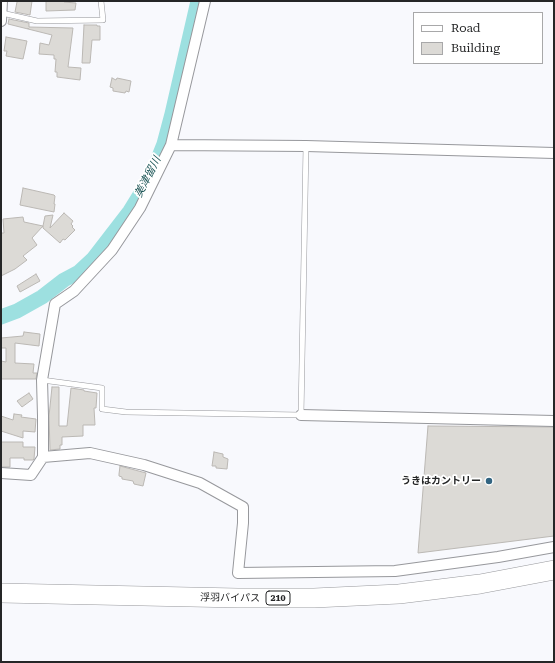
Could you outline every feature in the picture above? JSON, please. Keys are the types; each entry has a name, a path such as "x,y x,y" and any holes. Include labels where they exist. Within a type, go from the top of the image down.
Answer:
{"highway":[{"name":"浮羽バイパス","path":"1,594 238,598 330,597 399,594 480,584 554,570"}],"street":[{"path":"1,16 2,1"},
{"path":"1,474 31,475 43,457 42,380 55,304 74,291 112,250 140,208 172,145 205,1"},
{"path":"172,145 306,146 554,153"},
{"path":"301,415 554,421"},
{"path":"43,457 90,453 144,465 200,483 243,507 243,523 238,573 395,570 498,557 554,547"}],"lane":[{"path":"1,16 37,21 103,20 101,1"},
{"path":"42,380 102,388 102,409 126,412 301,415 306,146"}],"building":[{"path":"18,1 32,1 30,15 15,12"},
{"path":"46,1 76,3 75,10 46,11"},
{"path":"9,19 29,23 29,27 73,28 68,67 81,68 80,80 57,77 57,72 55,72 56,59 54,59 54,55 39,54 40,43 49,45 52,35 8,24"},
{"path":"84,25 100,26 100,40 92,40 90,63 82,63"},
{"path":"6,37 27,41 23,59 6,56 7,51 4,51"},
{"path":"112,78 116,80 117,78 131,81 129,92 126,91 125,93 113,91 113,88 110,87"},
{"path":"23,188 54,195 54,212 20,205"},
{"path":"64,213 73,221 71,224 75,230 60,243 43,228 45,216 53,215 50,228"},
{"path":"23,217 24,222 43,226 32,238 37,245 23,256 27,260 15,269 1,276 1,233 4,233 3,219"},
{"path":"36,274 40,281 20,292 17,286"},
{"path":"24,332 40,334 39,346 15,343 15,363 34,364 33,373 37,373 36,379 1,379 1,361 6,362 6,348 1,348 1,338 23,336"},
{"path":"52,387 59,387 59,426 67,426 71,388 97,393 96,408 94,408 95,425 83,425 83,436 62,437 62,445 60,445 60,449 50,450 49,416"},
{"path":"29,393 33,399 22,407 17,401"},
{"path":"14,414 22,415 21,417 36,419 35,432 23,431 23,438 1,431 1,416 13,420"},
{"name":"うきはカントリー","path":"428,426 554,427 554,536 418,553"},
{"path":"1,442 23,442 23,447 35,447 34,459 24,460 24,458 10,458 10,467 1,467"},
{"path":"214,452 223,454 223,457 228,459 227,469 212,466"},
{"path":"120,466 146,473 143,486 134,484 133,481 122,479 122,477 119,476"}],"waterway":[{"name":"美津留川","path":"1,317 17,311 42,297 64,280 79,272 93,259 130,211 154,169 164,144 198,1"}],"place":[{"name":"うきはカントリー","path":"489,481"}]}
